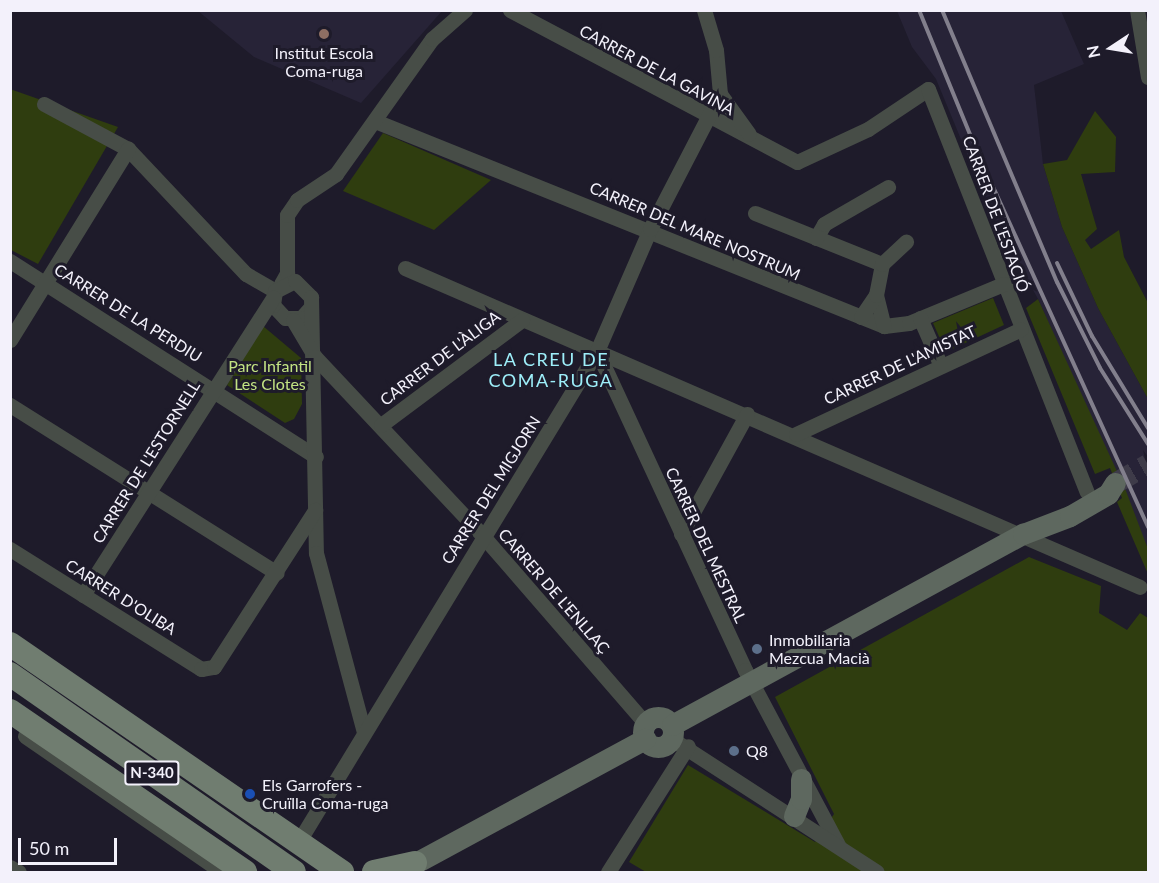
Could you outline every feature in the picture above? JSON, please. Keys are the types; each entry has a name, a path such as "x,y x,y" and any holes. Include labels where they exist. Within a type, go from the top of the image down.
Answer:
{"main road":[{"path":"10,644 345,872"},
{"name":"N-340","path":"10,674 294,873"},
{"path":"10,711 245,873"},
{"path":"374,873 413,867"}],"street":[{"path":"276,291 289,237 287,214 297,200 336,174 432,39 465,10"},
{"name":"CARRER DE LA GAVINA","path":"510,10 757,143 797,162"},
{"path":"704,10 716,50 720,94"},
{"path":"1137,10 1149,77"},
{"name":"CARRER DE L'ESTACIÓ","path":"797,162 868,129 928,89 1003,284 1087,492"},
{"name":"CARRER DE LA GAVINA","path":"720,94 757,143"},
{"name":"CARRER DEL MIGJORN","path":"299,841 597,351 650,229 720,94"},
{"path":"44,104 128,149 246,274 276,291 303,284 310,308 315,357 315,510 319,570 364,732"},
{"name":"CARRER DEL MARE NOSTRUM","path":"375,121 650,229 884,326"},
{"path":"10,340 49,285 128,149"},
{"path":"816,238 824,224 888,187"},
{"path":"755,213 882,264"},
{"path":"861,317 876,295 882,264 906,242"},
{"name":"CARRER DE LA PERDIU","path":"10,261 214,389 316,457"},
{"path":"405,268 522,320 1031,532 1140,587"},
{"path":"876,295 884,326 920,318 1003,284"},
{"name":"CARRER DE L'ENLLAÇ","path":"276,291 285,317 315,357 483,536 646,732"},
{"name":"CARRER DE L'ESTORNELL","path":"83,595 276,291"},
{"path":"258,319 285,317 310,308"},
{"path":"920,318 941,366"},
{"name":"CARRER DE L'ÀLIGA","path":"381,426 522,320"},
{"name":"CARRER DE L'AMISTAT","path":"796,434 1021,329"},
{"name":"CARRER DEL MESTRAL","path":"597,351 751,681 839,847"},
{"path":"10,405 277,573 315,510"},
{"path":"681,534 747,414"},
{"path":"608,873 677,737 751,681 1031,532 1108,494 1115,483 1087,492 1031,532"},
{"name":"CARRER D'OLIBA","path":"10,549 201,669 214,667 277,573"},
{"path":"288,556 306,558 319,570"},
{"path":"413,867 646,732 660,717 677,737 877,873"},
{"path":"10,725 222,873"},
{"path":"794,816 801,799 801,779"},
{"path":"10,867 19,873"}],"shaded area":[{"name":"Institut Escola Coma-ruga","path":"198,11 442,11 361,103 254,57"},
{"path":"897,11 1061,11 1084,64 1034,85 1043,164 1062,227 1098,308 1148,399 1148,457 1143,450 1148,472 1148,549 1038,299 994,219 936,79 912,47"}],"green space":[{"path":"10,89 118,127 38,264 11,250"},
{"path":"1095,111 1116,137 1115,172 1081,174 1097,229 1085,240 1091,249 1119,230 1124,257 1148,303 1148,399 1098,308 1062,227 1043,164 1067,160"},
{"path":"383,133 491,180 434,230 343,191"},
{"path":"993,298 1004,325 946,352 933,323"},
{"path":"1038,299 1126,491 1148,549 1148,574 1117,502 1122,498 1110,468 1095,474 1026,308"},
{"name":"Parc Infantil Les Clotes","path":"263,326 301,358 302,404 294,419 285,423 227,385"},
{"path":"1029,557 1101,586 1099,613 1127,630 1140,613 1148,618 1148,872 646,872 629,862 688,765 815,842 834,814 775,697"}],"tunnel":[{"path":"1115,483 1148,464"}],"railway":[{"path":"919,10 979,156 1148,527"},
{"path":"942,10 1057,282 1100,368 1148,444"},
{"path":"1057,263 1092,336 1148,428"}],"place":[{"name":"Institut Escola Coma-ruga","path":"324,34"},
{"name":"Inmobiliaria Mezcua Macià","path":"757,649"},
{"name":"Q8","path":"734,751"},
{"name":"Els Garrofers - Cruïlla Coma-ruga","path":"250,794"}],"district":[{"name":"LA CREU DE COMA-RUGA","path":"551,370"}]}
